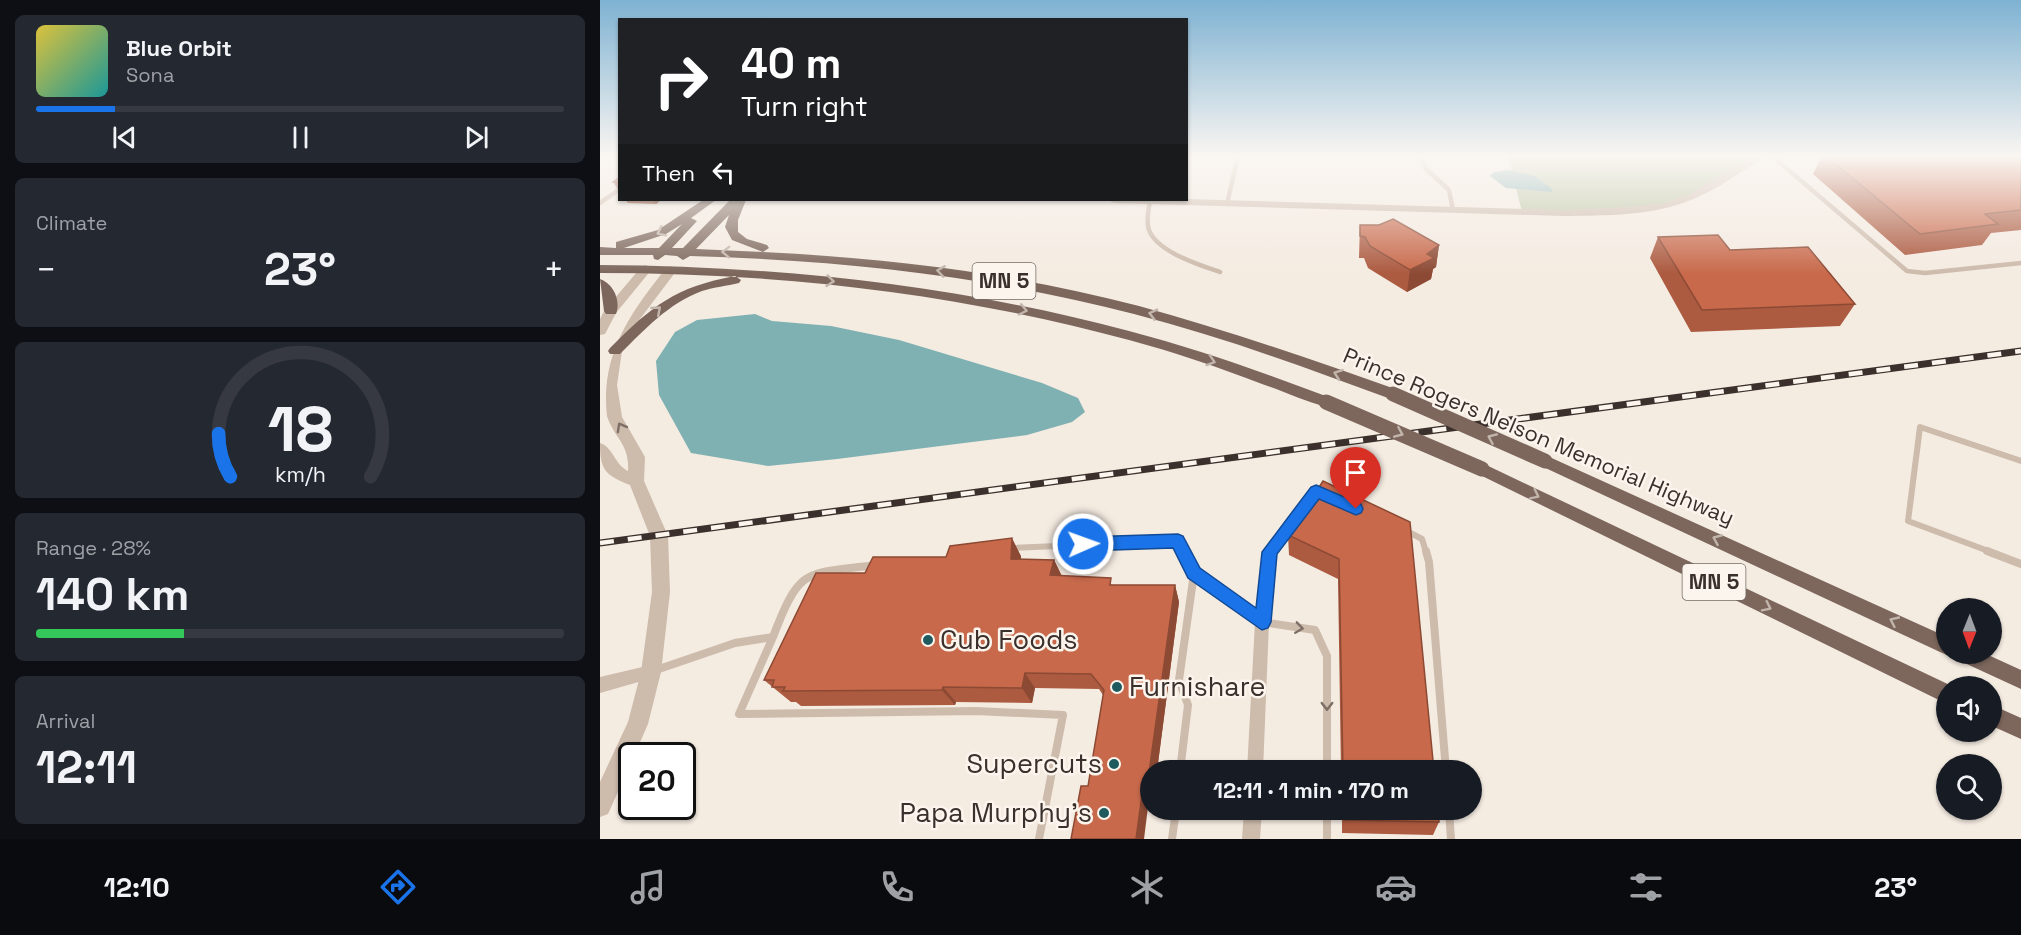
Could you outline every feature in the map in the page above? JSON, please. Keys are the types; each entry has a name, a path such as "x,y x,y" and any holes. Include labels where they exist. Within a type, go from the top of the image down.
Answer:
{"main road":[{"path":"600,249 630,243 662,232 709,201"},
{"path":"646,269 710,201"},
{"path":"671,270 735,201"},
{"path":"741,201 730,230 735,238 766,249 804,256"},
{"name":"Prince Rogers Nelson Memorial Highway","path":"600,249 804,256 953,273 1100,301 1234,338 1393,394 1545,461 1936,641"},
{"name":"MN 5","path":"600,269 671,270 790,278 949,297 1056,318 1181,351 1326,402 1482,469 1936,689"},
{"path":"615,351 655,311 691,289 739,279 790,278"},
{"path":"600,283 605,286 611,300 610,311"},
{"path":"1987,664 2021,680"},
{"path":"2002,720 2021,729"}],"street":[{"path":"1150,201 1610,212 1670,204 1697,195"},
{"path":"600,330 610,311 646,269"},
{"path":"600,806 638,724 651,672 661,592 658,536 636,481 637,457 615,417 605,387 615,351 634,317 671,270"},
{"path":"600,449 615,472 636,481"},
{"path":"1256,760 1262,622"},
{"path":"600,685 651,672"},
{"path":"1251,839 1252,820"}],"lane":[{"path":"1227,204 1229,195"},
{"path":"1450,195 1453,210"},
{"path":"1818,195 1907,271 1925,273 2021,263"},
{"path":"1150,201 1148,226 1151,235 1164,246 1194,262 1220,272"},
{"path":"2021,461 1920,427 1908,521 2021,564"},
{"path":"1262,622 1270,552 1316,491 1336,500"},
{"path":"1395,526 1422,539 1429,562 1445,760"},
{"path":"1004,549 1178,541 1194,573 1262,622 1315,630 1327,656 1327,760"},
{"path":"881,565 817,574 803,579 793,589 739,714 975,711 1063,715 1039,839"},
{"path":"1181,760 1188,705 1179,680 1194,573"},
{"path":"651,672 735,643 773,637"},
{"path":"1172,839 1175,820"},
{"path":"1327,820 1327,839"},
{"path":"1450,820 1451,839"}],"green space":[{"path":"1518,195 1696,195 1654,208 1632,211 1522,212"}],"water":[{"path":"755,314 772,321 831,326 899,340 1042,383 1078,398 1085,412 1072,422 1027,435 837,459 768,466 691,453 659,395 656,361 675,332 697,320"}],"building":[{"path":"1873,195 2021,195 2021,210 1985,214 1998,224 1920,234"},
{"path":"1393,219 1439,245 1427,254 1434,258 1410,270 1370,246 1365,237 1360,236 1360,225 1379,225"},
{"path":"1718,235 1730,250 1808,247 1855,304 1702,310 1658,237"},
{"path":"1323,481 1410,522 1433,760 1343,760 1339,559 1288,535"},
{"path":"1012,538 1011,559 1054,560 1050,575 1111,578 1110,585 1175,585 1151,760 1140,760 1140,809 1136,839 1071,839 1081,786 1088,786 1104,690 1091,674 1025,673 1022,688 943,687 942,690 783,691 785,687 772,687 774,680 764,680 816,573 865,573 873,557 946,557 950,546"},
{"path":"1344,820 1439,820 1439,822"}],"railway":[{"path":"600,543 2021,351"}],"place":[{"name":"Cub Foods","path":"928,640"},
{"name":"Furnishare","path":"1117,687"},
{"name":"Supercuts","path":"1114,764"},
{"name":"Papa Murphy's","path":"1104,813"}],"route":[{"path":"1083,544 1178,541 1194,573 1262,622 1270,552 1316,491 1356,509"}]}
